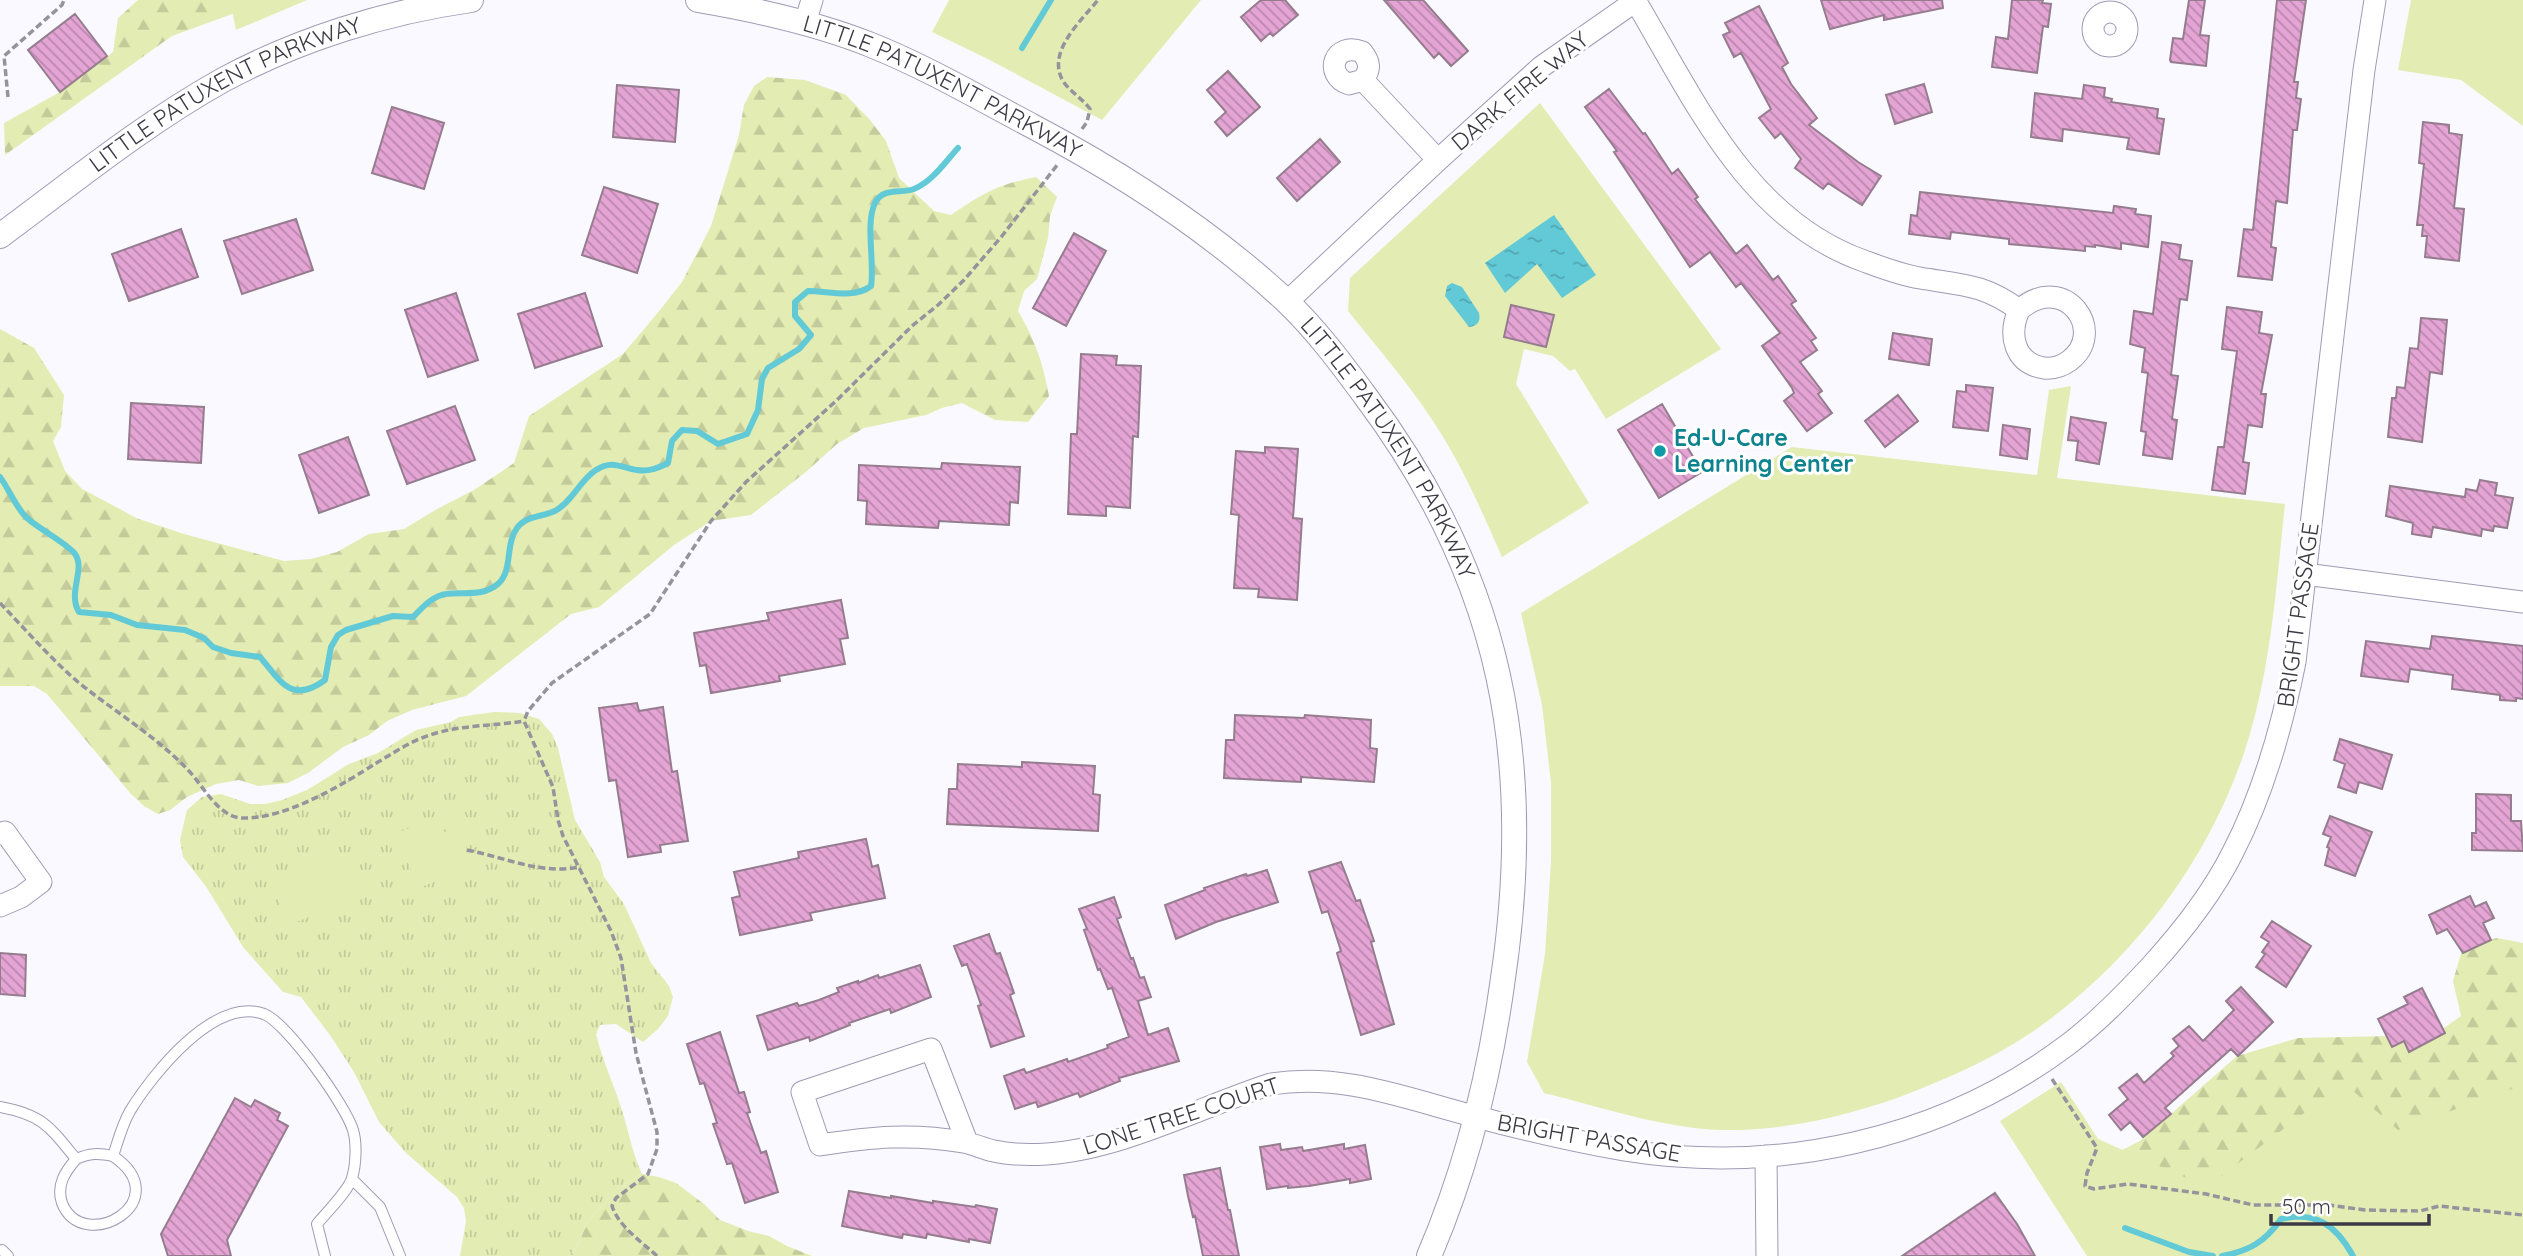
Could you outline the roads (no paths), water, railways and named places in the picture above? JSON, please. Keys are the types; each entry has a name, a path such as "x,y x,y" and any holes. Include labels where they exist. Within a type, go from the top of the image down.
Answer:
{"street":[{"name":"LITTLE PATUXENT PARKWAY","path":"0,236 155,123 236,74 309,42 355,26 471,0"},
{"name":"LITTLE PATUXENT PARKWAY","path":"698,0 808,11 962,89 1127,179 1231,253 1287,302 1341,363 1392,431 1423,479 1450,531 1482,609 1498,671 1509,730 1514,789 1513,889 1498,1012 1476,1117 1461,1171 1429,1256"},
{"path":"1636,0 1726,152 1763,195 1804,230 1856,259 1917,278 1975,286 2002,297 2019,310"},
{"name":"DARK FIRE WAY","path":"1287,302 1541,67 1636,0"},
{"name":"BRIGHT PASSAGE","path":"1476,1117 1573,1140 1636,1151 1718,1159 1838,1147 1906,1129 1989,1093 2064,1048 2127,992 2190,919 2233,852 2256,802 2284,715 2295,662 2364,69 2375,0"},
{"name":"DARK FIRE WAY","path":"1363,80 1438,160"},
{"path":"2305,574 2523,602"},
{"path":"0,834 5,832 41,882 21,897 0,906"},
{"name":"LONE TREE COURT","path":"967,1142 931,1049 802,1092 820,1145 913,1135 967,1142 995,1152 1023,1155 1085,1148 1271,1084 1297,1080 1358,1084 1476,1117"},
{"path":"1766,1156 1767,1256"}],"lane":[{"path":"113,1156 128,1114 138,1099 162,1069 198,1032 225,1016 242,1012 263,1014 279,1023 341,1104 355,1134 352,1180 317,1224 326,1256"},
{"path":"0,1107 24,1112 40,1119 54,1131 76,1160"},
{"path":"99,1153 113,1156 125,1164 134,1177 136,1195 133,1207 122,1220 107,1228 95,1229 84,1226 66,1211 61,1199 61,1183 66,1171 76,1160 88,1154 99,1153"},
{"path":"352,1180 380,1207 400,1256"}],"water":[{"path":"1554,215 1596,275 1562,298 1537,264 1505,293 1485,263"},
{"path":"1452,283 1462,287 1479,313 1479,321 1474,326 1469,327 1445,296 1447,286"}],"waterway":[{"path":"1022,48 1051,0"},
{"path":"0,477 27,518 75,554 79,567 75,597 79,612 111,615 137,625 185,630 204,638 213,647 231,653 260,657 280,681 295,690 313,687 325,680 331,647 338,635 346,630 393,616 413,617 440,595 482,592 499,583 506,571 513,534 520,524 561,507 596,470 607,465 637,470 664,465 668,463 672,441 682,430 697,431 718,444 747,434 758,410 762,379 768,368 799,349 811,335 795,316 795,302 808,291 849,293 871,286 870,232 872,211 878,198 887,193 921,186 958,148"},
{"path":"2222,1256 2256,1244 2269,1234 2281,1219 2293,1217 2305,1217 2324,1223 2339,1236 2353,1256"},
{"path":"2125,1228 2189,1252 2213,1256"}],"place":[{"name":"Ed-U-Care Learning Center","path":"1660,451"}]}
